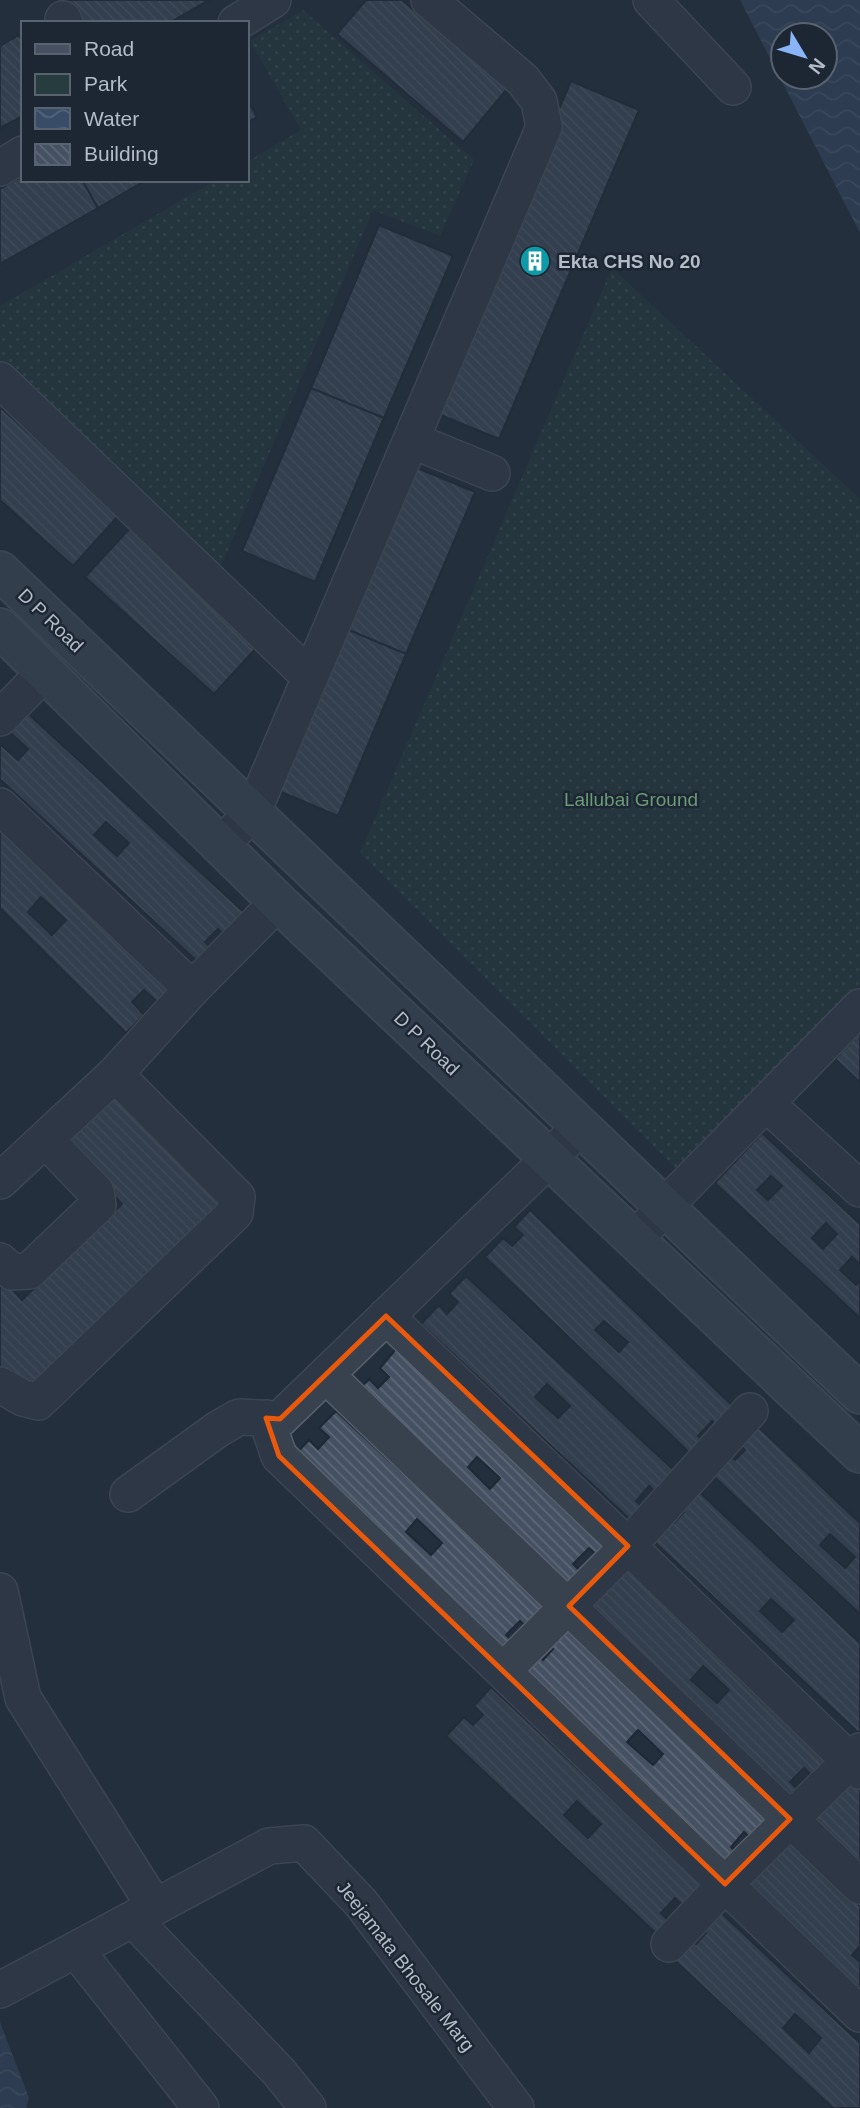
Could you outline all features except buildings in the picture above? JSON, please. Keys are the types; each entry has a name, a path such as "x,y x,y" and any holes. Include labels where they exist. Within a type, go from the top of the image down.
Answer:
{"street":[{"path":"239,21 272,0"},
{"path":"220,845 252,814 544,127 539,101 523,80 429,0"},
{"path":"651,0 733,87"},
{"path":"0,168 21,155"},
{"path":"0,380 310,677"},
{"path":"411,440 492,473"},
{"name":"D P Road","path":"0,571 860,1394"},
{"name":"D P Road","path":"0,628 278,902 860,1453"},
{"path":"0,718 45,672"},
{"path":"0,806 192,989"},
{"path":"0,1181 115,1074 192,989 278,902"},
{"path":"635,1240 860,1007"},
{"path":"0,1384 23,1398 38,1402 235,1213 237,1196 115,1074"},
{"path":"766,1104 860,1189"},
{"path":"128,1494 218,1429 239,1417 280,1419 581,1125"},
{"path":"0,1261 12,1272 29,1271 98,1205 96,1192 46,1139"},
{"path":"386,1316 857,1761 790,1819 670,1944"},
{"path":"326,1374 860,1886"},
{"path":"503,1671 628,1546 750,1411"},
{"path":"266,1418 279,1456 860,2014"},
{"path":"0,1591 23,1698 144,1913 307,2108"},
{"name":"Jeejamata Bhosale Marg","path":"12,1984 270,1846 304,1843 361,1903 516,2108"},
{"path":"76,1950 201,2108"}],"highlighted area":[{"path":"386,1316 628,1546 569,1606 790,1819 725,1884 279,1456 266,1418 280,1419"}],"green space":[{"path":"303,10 474,160 440,236 373,210 218,573 0,374 0,306 213,182 248,182 248,161 301,130 250,41"},
{"name":"Lallubai Ground","path":"612,268 860,499 860,985 682,1175 360,853"}],"water":[{"path":"740,0 860,0 860,233 787,91 839,91 839,21 769,21 769,56"},
{"path":"0,2022 29,2098 26,2108 0,2108"}],"place":[{"name":"Ekta CHS No 20","path":"535,261"}]}
